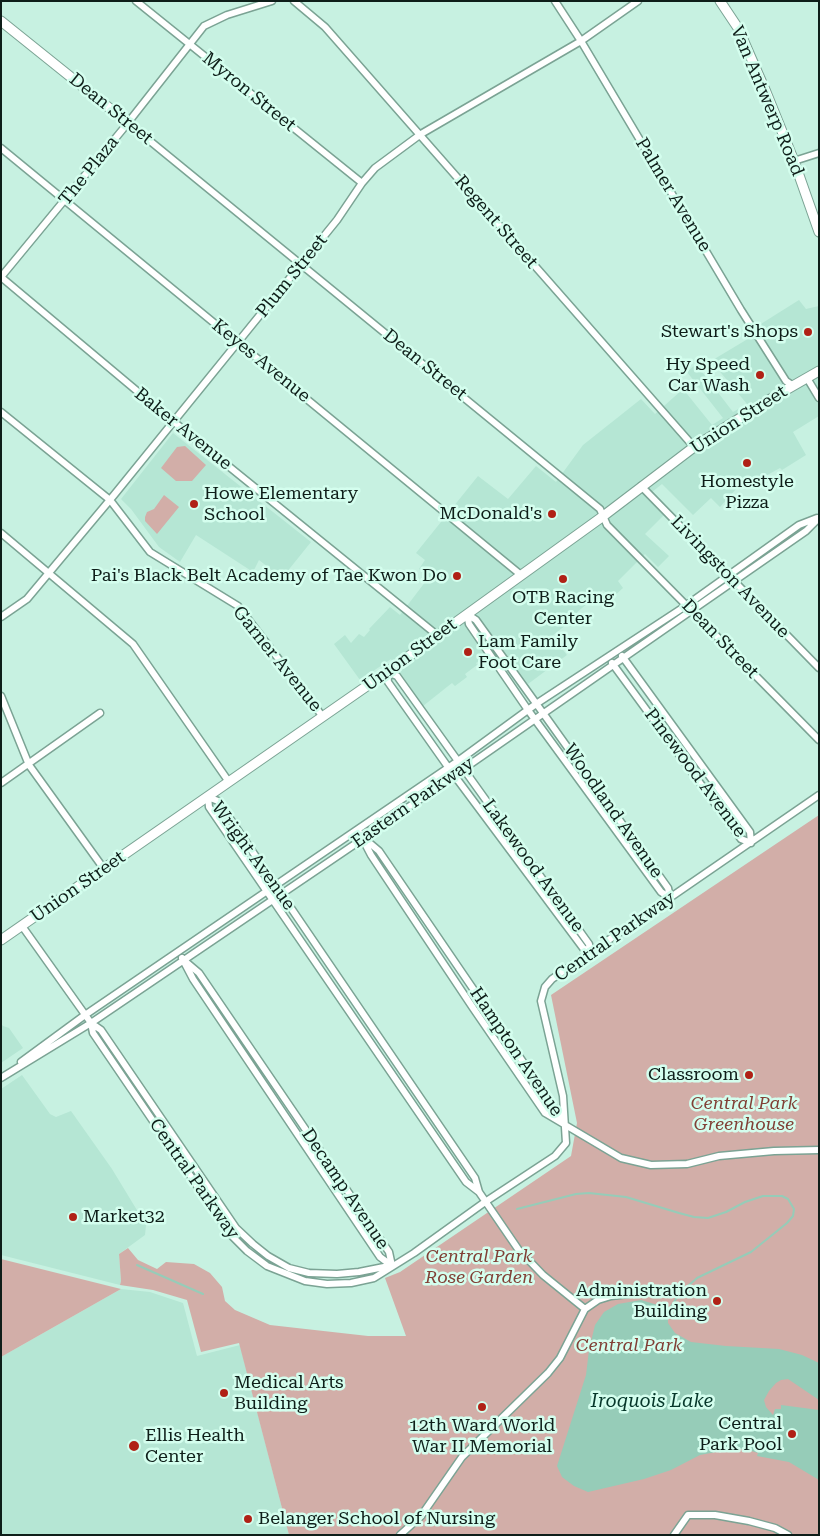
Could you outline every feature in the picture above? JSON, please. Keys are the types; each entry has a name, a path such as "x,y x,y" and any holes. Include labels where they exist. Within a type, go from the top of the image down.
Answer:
{"main road":[{"name":"Van Antwerp Road","path":"720,1 738,28 766,92 794,161 819,232"},
{"name":"Dean Street","path":"1,21 128,123"},
{"name":"Union Street","path":"1,940 387,672 437,634 602,517 694,447 819,371"}],"street":[{"name":"Myron Street","path":"136,1 362,183"},
{"name":"The Plaza","path":"1,277 128,123 204,26 227,15 272,1"},
{"name":"Regent Street","path":"294,1 325,27 421,134 694,447"},
{"name":"Palmer Avenue","path":"555,1 581,41 741,310 786,381 792,386"},
{"name":"Plum Street","path":"1,617 27,599 110,500 337,220 362,183 375,168 421,134 581,41 638,1"},
{"name":"Dean Street","path":"128,123 600,508 602,517 607,525 819,740"},
{"name":"Keyes Avenue","path":"1,148 521,575"},
{"path":"794,161 819,153"},
{"name":"Baker Avenue","path":"1,277 174,422 437,634"},
{"path":"807,378 819,398"},
{"name":"Garner Avenue","path":"1,412 110,500 150,552 238,606 323,717"},
{"name":"Livingston Avenue","path":"641,486 819,668"},
{"name":"Eastern Parkway","path":"1,1077 91,1023 272,898 364,838 614,665 728,575 799,525 819,518"},
{"name":"Eastern Parkway","path":"1,1077 85,1014 358,830 536,704 618,650 734,581 806,531 819,518"},
{"path":"1,533 133,644 229,782"},
{"name":"Woodland Avenue","path":"467,614 476,620 543,713 668,888 670,898"},
{"name":"Woodland Avenue","path":"467,614 469,624 528,710 661,892 670,898"},
{"name":"Pinewood Avenue","path":"607,657 741,840 751,843 750,832 618,650"},
{"name":"Lakewood Avenue","path":"387,672 396,676 424,714 589,944 590,952 583,948 448,767 388,682 387,672"},
{"path":"1,696 29,765 104,869"},
{"path":"1,783 100,713"},
{"path":"416,720 424,714"},
{"name":"Central Parkway","path":"22,926 85,1014 91,1023 94,1033 230,1234 247,1251 267,1266 290,1276 318,1283 350,1283 374,1278 414,1253 485,1202 555,1156 566,1143 563,1096 541,1002 546,987 552,979 819,795"},
{"name":"Wright Avenue","path":"479,1192 466,1182 209,807 208,797 218,801 476,1178 479,1192 485,1202 527,1258 543,1275 586,1309"},
{"name":"Hampton Avenue","path":"358,830 372,855 523,1082 545,1113 566,1126"},
{"name":"Hampton Avenue","path":"364,838 379,851 566,1126"},
{"name":"Decamp Avenue","path":"178,953 193,979 380,1257 392,1266"},
{"name":"Central Parkway","path":"91,1023 101,1030 236,1228 253,1244 268,1256 289,1268 309,1273 336,1274 392,1266"},
{"path":"566,1126 621,1158 650,1165 687,1164 719,1156 774,1151 819,1150"},
{"path":"400,1535 422,1516 462,1457 560,1358 586,1309 605,1298 628,1294"},
{"path":"674,1535 688,1516 715,1516 775,1528 788,1535"}],"shaded area":[{"path":"799,300 806,309 819,306 819,416 793,432 806,455 782,470 780,468 740,490 737,488 720,507 711,498 693,515 662,484 652,492 669,510 645,534 669,556 658,567 645,554 618,581 623,588 612,598 603,590 575,614 576,617 552,636 567,655 528,684 500,646 476,663 477,665 465,674 467,677 455,686 452,683 423,706 391,659 360,680 334,644 345,635 351,643 359,634 364,637 390,607 400,615 429,577 419,569 425,560 416,553 478,476 508,499 536,466 556,482 583,445 641,399 655,414 683,389 712,425 723,418 687,372 696,364 733,412 747,404 711,361 751,337 748,332"},
{"name":"Howe Elementary School","path":"173,433 311,542 282,578 259,560 253,572 196,535 180,562 159,547 131,509 121,499"},
{"path":"1,1024 9,1028 23,1048 1,1063"},
{"path":"22,1075 50,1114 56,1117 71,1111 112,1169 146,1225 145,1235 119,1254 120,1285 1,1255 1,1089"},
{"name":"Ellis Health Center","path":"121,1289 150,1292 183,1303 197,1356 240,1345 289,1535 1,1535 1,1357"}],"green space":[{"path":"185,446 206,465 192,481 176,481 161,468 177,447"},
{"path":"164,495 179,507 157,534 145,521 145,517 147,512 154,509"},
{"name":"Central Park","path":"819,815 819,1535 289,1535 239,1343 201,1352 187,1300 153,1290 120,1285 119,1254 128,1248 138,1260 157,1269 166,1262 194,1264 210,1273 222,1287 225,1301 235,1310 270,1325 368,1336 406,1336 385,1278 400,1272 571,1156 577,1123 551,995"},
{"path":"1,1259 121,1289 1,1357"}],"water":[{"name":"Iroquois Lake","path":"641,1300 661,1306 668,1316 668,1323 675,1333 691,1342 779,1349 802,1355 819,1363 819,1400 788,1379 776,1383 764,1400 766,1407 773,1415 775,1409 781,1409 781,1405 819,1410 819,1480 789,1462 757,1456 758,1453 745,1449 732,1449 700,1455 671,1470 644,1479 588,1492 574,1486 562,1477 557,1466 586,1375 595,1325 604,1312 618,1304"}],"waterway":[{"path":"517,1209 576,1194 589,1193 626,1197 694,1217 708,1218 763,1196 782,1196 788,1199 794,1209 793,1216 787,1223 751,1252 697,1278 680,1293 666,1314"},
{"path":"137,1265 203,1294"}],"place":[{"name":"Stewart's Shops","path":"808,332"},
{"name":"Hy Speed Car Wash","path":"760,375"},
{"name":"Homestyle Pizza","path":"747,463"},
{"name":"Howe Elementary School","path":"194,504"},
{"name":"McDonald's","path":"552,514"},
{"name":"Pai's Black Belt Academy of Tae Kwon Do","path":"457,576"},
{"name":"OTB Racing Center","path":"563,579"},
{"name":"Lam Family Foot Care","path":"468,652"},
{"name":"Classroom","path":"749,1075"},
{"name":"Market32","path":"73,1217"},
{"name":"Administration Building","path":"717,1301"},
{"name":"Medical Arts Building","path":"224,1393"},
{"name":"12th Ward World War II Memorial","path":"482,1407"},
{"name":"Central Park Pool","path":"792,1434"},
{"name":"Ellis Health Center","path":"134,1446"},
{"name":"Belanger School of Nursing","path":"248,1519"}],"park label":[{"name":"Central Park Greenhouse","path":"744,1114"},
{"name":"Central Park Rose Garden","path":"479,1267"}]}
